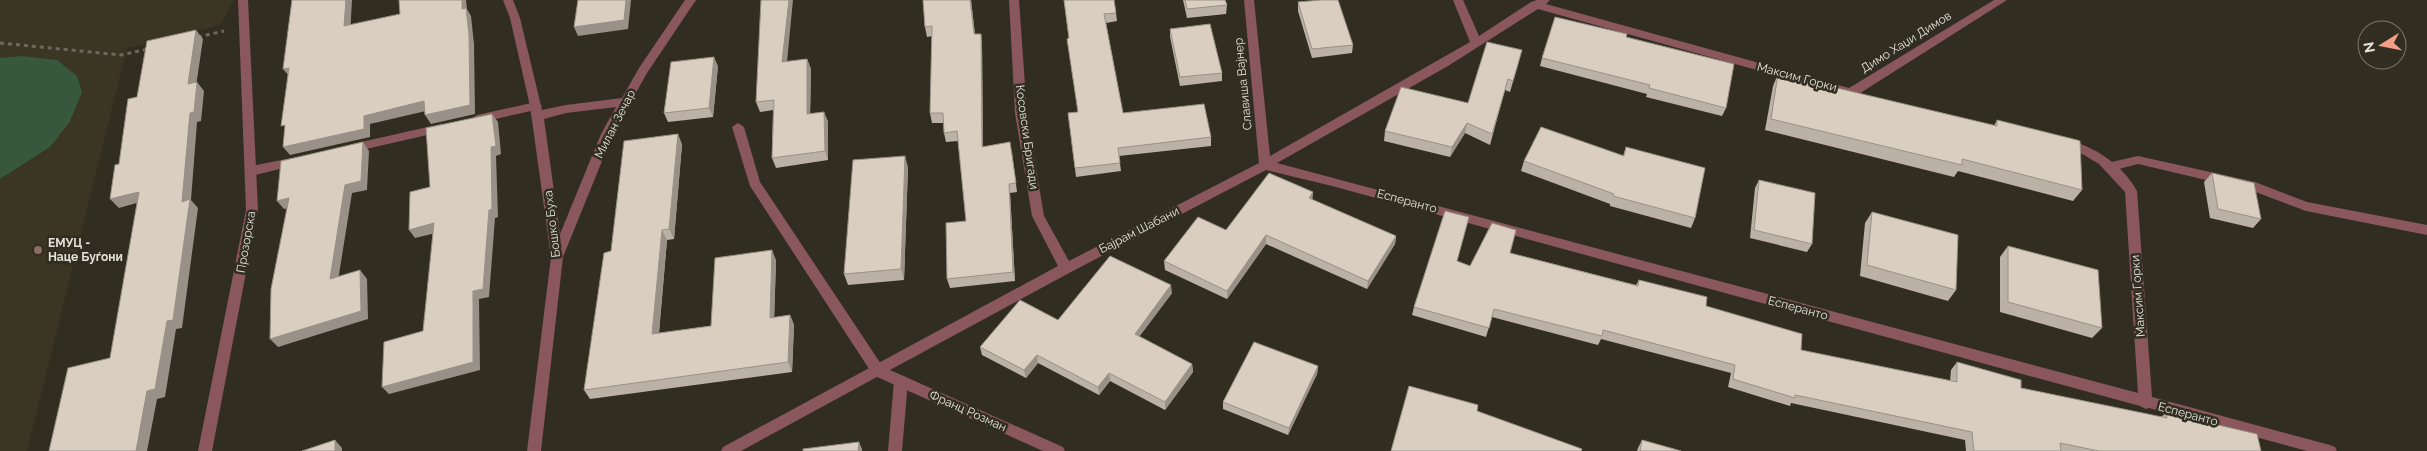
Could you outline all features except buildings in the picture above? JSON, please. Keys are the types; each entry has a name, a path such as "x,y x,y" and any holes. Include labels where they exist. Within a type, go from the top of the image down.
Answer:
{"street":[{"name":"Прозорска","path":"205,451 252,210 243,0"},
{"name":"Бошко Буха","path":"508,0 515,18 537,111 557,257 534,451"},
{"name":"Милан Зечар","path":"557,257 607,134 691,0"},
{"name":"Косовски Бригади","path":"1014,0 1021,113 1038,216 1066,268"},
{"name":"Славиша Вајнер","path":"1249,0 1265,165"},
{"path":"1458,0 1476,43"},
{"name":"Димо Хаџи Димов","path":"1851,92 2002,0"},
{"name":"Бајрам Шабани","path":"728,451 878,372 1066,268 1265,165 1476,43 1540,3"},
{"name":"Максим Горки","path":"1540,3 1870,97"},
{"path":"469,121 537,111 626,102"},
{"path":"336,152 450,125"},
{"path":"738,127 754,183 878,372"},
{"name":"Максим Горки","path":"2055,140 2084,149 2111,166 2131,191 2146,402"},
{"path":"251,171 308,158"},
{"path":"2111,166 2138,160 2255,188 2306,206 2427,230"},
{"name":"Есперанто","path":"1265,165 1342,183 2330,451"},
{"name":"Франц Розман","path":"878,372 1058,451"},
{"path":"895,451 901,381"}],"path":[{"path":"197,38 244,27"},
{"path":"0,43 121,55 150,48"}],"shaded area":[{"name":"ЕМУЦ - Наце Буѓони","path":"0,0 234,0 220,25 127,48 27,451 0,451"}],"green space":[{"path":"22,56 57,60 77,76 82,93 69,123 50,147 0,179 0,58"}],"place":[{"name":"ЕМУЦ - Наце Буѓони","path":"38,250"}]}
